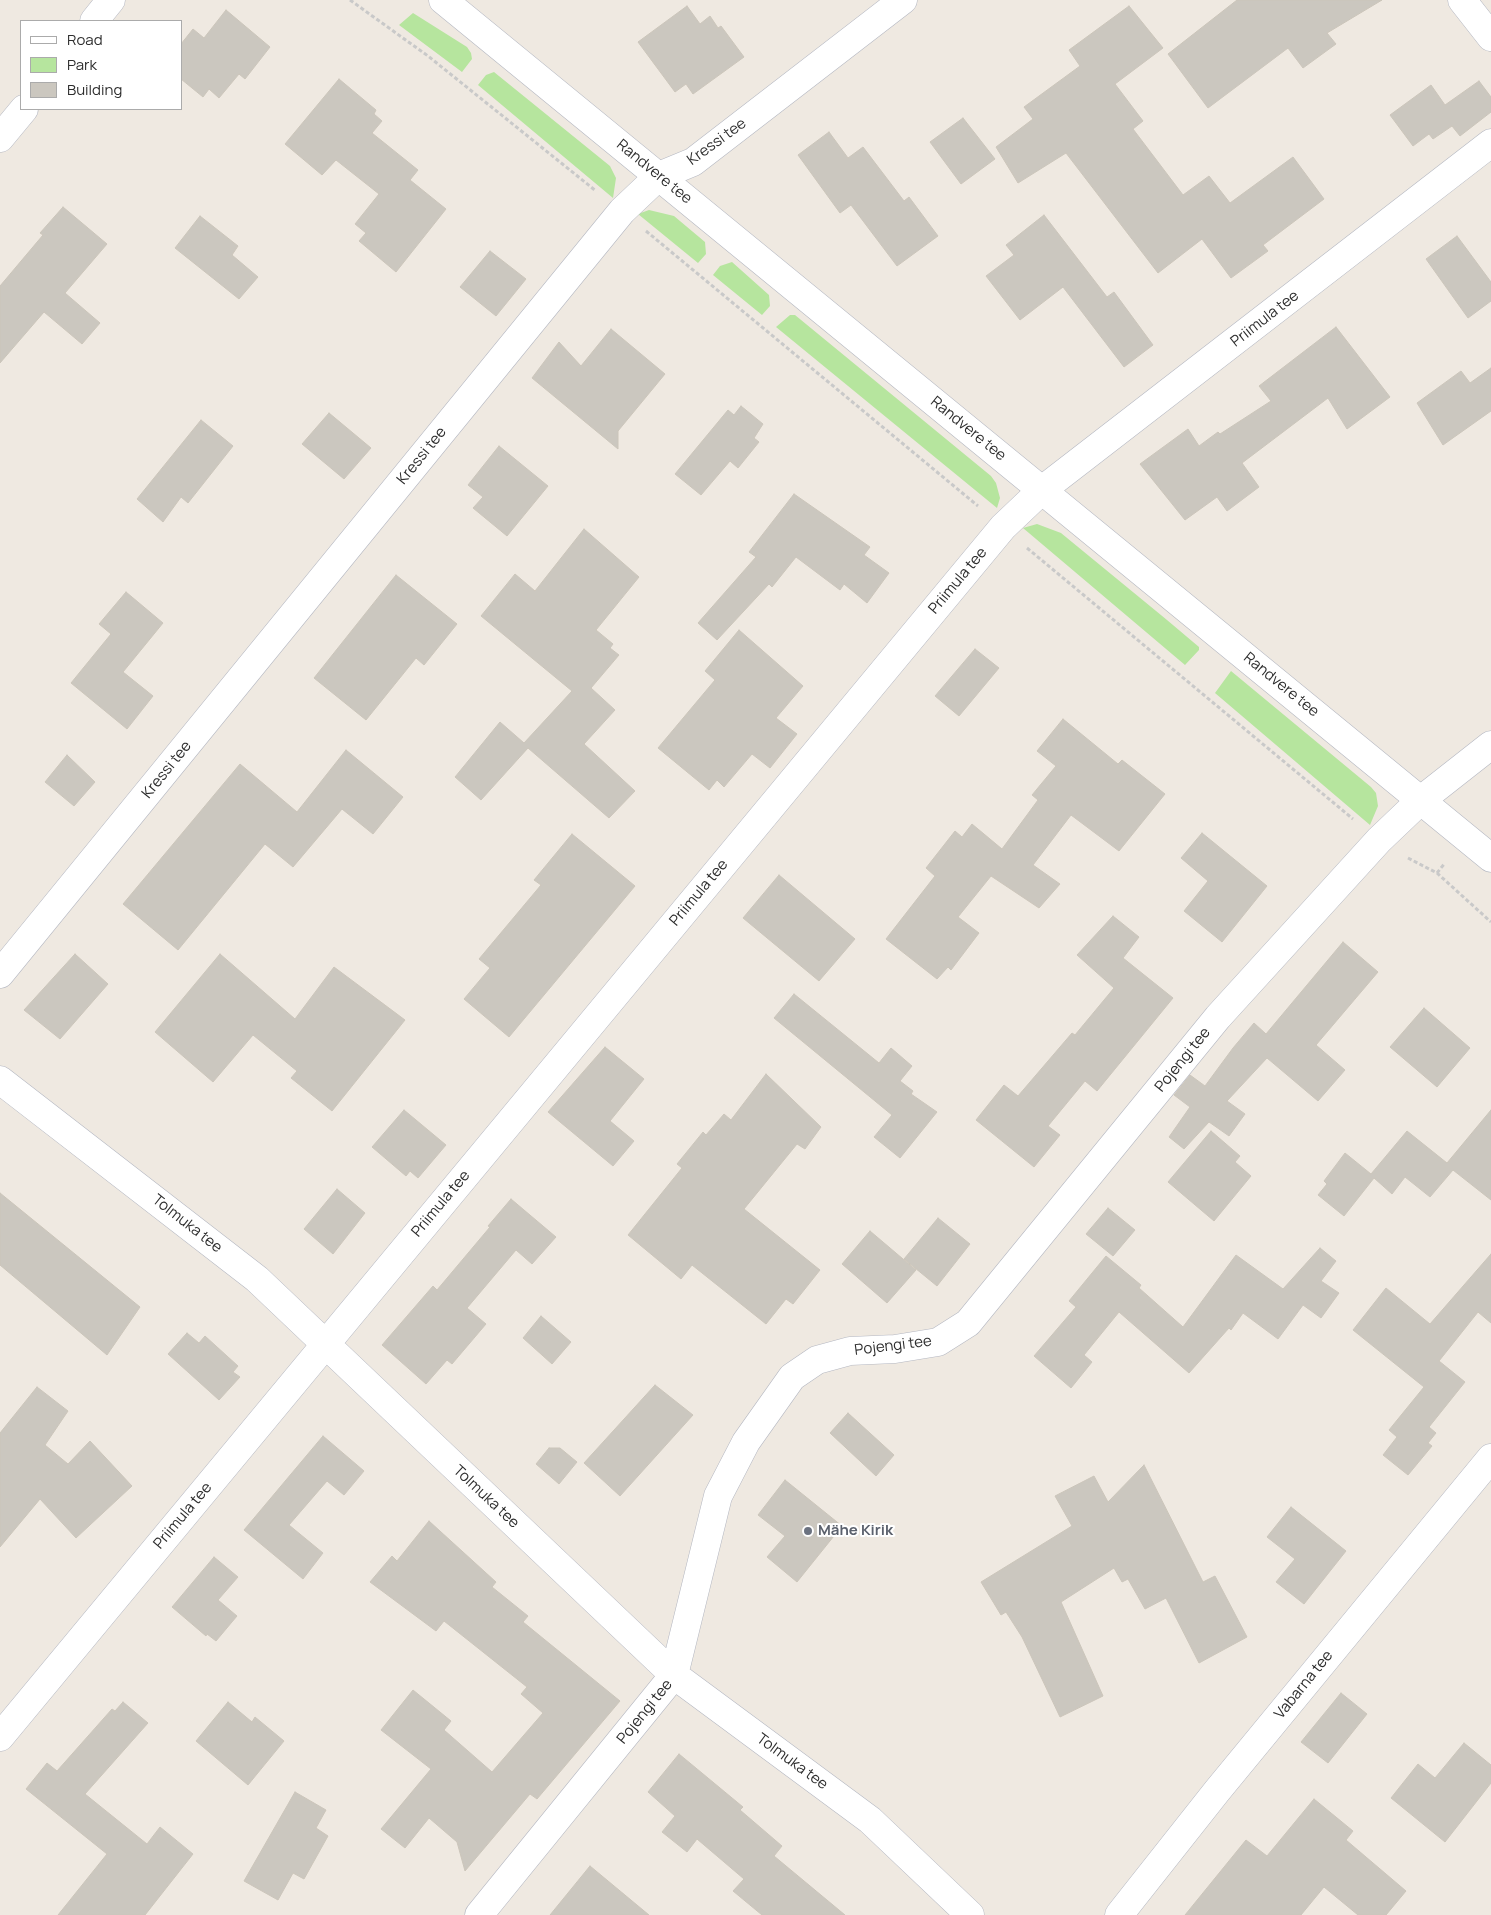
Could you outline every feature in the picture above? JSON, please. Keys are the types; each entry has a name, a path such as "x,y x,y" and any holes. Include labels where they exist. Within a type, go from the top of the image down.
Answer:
{"street":[{"path":"95,20 111,0"},
{"name":"Randvere tee","path":"444,0 1491,858"},
{"name":"Kressi tee","path":"0,974 622,211 659,176 692,162 903,0"},
{"path":"1462,0 1491,37"},
{"path":"0,138 23,110"},
{"name":"Priimula tee","path":"0,1737 1003,527 1042,490 1491,143"},
{"name":"Pojengi tee","path":"479,1915 674,1676 718,1496 746,1442 792,1377 817,1360 850,1351 895,1348 938,1342 968,1323 1218,1017 1379,840 1421,800 1491,745"},
{"name":"Tolmuka tee","path":"0,1080 257,1279 674,1676 870,1820 970,1915"},
{"name":"Vabarna tee","path":"1119,1915 1223,1784 1491,1458"}],"path":[{"path":"350,0 428,56 622,211 986,513"},
{"path":"1027,547 1355,820"},
{"path":"1406,856 1437,873 1491,922"},
{"path":"1437,873 1445,864"}],"green space":[{"path":"413,13 467,47 472,59 462,72 399,25"},
{"path":"494,72 610,166 616,178 613,198 478,85 486,75"},
{"path":"649,210 674,216 705,242 706,254 698,263 638,214"},
{"path":"732,262 769,295 770,306 762,315 713,275 720,266"},
{"path":"790,315 795,315 991,476 996,483 1000,498 997,508 776,327"},
{"path":"1037,524 1061,533 1199,647 1199,650 1185,665 1023,528"},
{"path":"1231,671 1371,787 1376,793 1378,806 1370,825 1215,693"}],"building":[{"path":"1237,0 1382,0 1327,33 1336,44 1303,68 1288,48 1208,108 1168,54"},
{"path":"687,6 700,24 710,16 718,28 721,26 744,57 693,94 686,84 675,92 638,42"},
{"path":"1129,6 1163,48 1115,84 1143,121 1133,129 1183,195 1209,176 1230,203 1293,157 1324,199 1263,245 1268,251 1231,278 1202,239 1158,273 1066,153 1018,183 996,147 1033,119 1024,107 1080,66 1069,50"},
{"path":"226,10 270,47 245,79 239,74 219,98 209,89 203,97 182,80 182,43 193,29 204,38"},
{"path":"339,79 376,110 374,114 382,121 372,133 418,170 410,180 446,209 396,272 359,241 366,233 355,224 379,194 336,160 322,175 285,144"},
{"path":"1479,81 1491,97 1491,112 1460,136 1452,126 1433,139 1429,134 1413,146 1390,115 1431,85 1445,105"},
{"path":"963,118 995,159 961,184 930,142"},
{"path":"829,132 848,158 863,147 904,201 909,197 938,236 897,266 851,205 840,213 798,155"},
{"path":"63,207 107,244 65,293 100,323 82,344 44,312 0,363 0,286 43,235 40,233"},
{"path":"1044,215 1107,297 1114,292 1153,345 1124,367 1063,287 1020,320 986,276 1014,255 1006,245"},
{"path":"200,216 238,246 232,255 258,277 239,299 175,248"},
{"path":"1457,236 1491,282 1491,301 1468,318 1426,259"},
{"path":"490,251 526,279 496,316 460,287"},
{"path":"1336,327 1390,397 1347,429 1328,398 1242,463 1259,487 1227,511 1217,497 1185,520 1140,464 1188,429 1199,446 1218,432 1220,434 1271,401 1259,386"},
{"path":"611,329 665,374 618,431 618,449 532,378 559,342 581,366"},
{"path":"1491,368 1491,411 1443,445 1417,403 1461,371 1470,383"},
{"path":"741,406 763,424 754,438 759,442 738,468 730,461 701,495 675,474 728,410 734,415"},
{"path":"329,413 371,448 344,479 302,444"},
{"path":"201,420 233,446 188,503 181,497 163,522 137,499"},
{"path":"499,446 548,486 507,536 473,508 483,497 468,485"},
{"path":"794,494 870,547 864,555 889,573 867,603 844,584 840,590 796,557 772,587 769,584 717,640 698,623 756,557 749,552"},
{"path":"584,529 639,577 596,630 613,644 610,648 619,655 591,688 615,710 584,744 635,791 609,818 528,748 481,800 455,777 500,722 524,743 572,691 481,616 515,574 535,591"},
{"path":"396,575 457,624 424,665 416,658 366,720 314,678"},
{"path":"126,592 163,623 123,672 153,696 127,729 71,683 111,634 99,624"},
{"path":"739,630 803,686 776,718 797,734 770,768 752,754 724,787 717,780 709,790 658,748 715,680 705,671"},
{"path":"975,649 999,668 959,716 935,696"},
{"path":"1063,719 1118,764 1122,760 1165,794 1119,851 1071,815 1033,865 1060,884 1039,908 991,876 958,917 979,933 951,970 948,967 937,979 886,939 935,876 926,868 955,831 962,837 972,824 1002,849 1038,800 1032,795 1056,766 1037,751"},
{"path":"346,750 403,797 373,834 342,809 293,867 265,844 178,950 123,904 240,764 297,812"},
{"path":"67,755 95,782 74,806 45,782"},
{"path":"1202,833 1267,886 1222,942 1184,911 1208,881 1181,858"},
{"path":"572,834 635,886 509,1037 464,999 490,968 479,959 541,885 534,880"},
{"path":"779,875 855,939 819,981 743,918"},
{"path":"1113,916 1139,937 1123,958 1173,998 1097,1091 1085,1081 1048,1126 1060,1135 1034,1167 976,1120 1004,1085 1018,1096 1072,1033 1075,1035 1114,988 1077,955"},
{"path":"1343,942 1378,972 1316,1045 1345,1070 1318,1101 1267,1058 1227,1101 1245,1114 1229,1136 1209,1122 1184,1149 1169,1137 1190,1107 1174,1095 1190,1075 1205,1086 1254,1023 1266,1034"},
{"path":"75,954 108,984 60,1039 24,1010"},
{"path":"220,954 295,1019 334,967 405,1020 332,1111 291,1078 297,1071 253,1035 213,1082 155,1032"},
{"path":"794,994 879,1063 891,1048 912,1066 900,1081 913,1091 911,1094 937,1112 900,1158 874,1137 892,1115 774,1018"},
{"path":"1424,1008 1470,1048 1437,1087 1390,1047"},
{"path":"605,1047 644,1079 610,1121 634,1141 613,1166 548,1112"},
{"path":"766,1074 821,1127 805,1149 797,1144 744,1209 820,1270 793,1304 786,1299 766,1324 692,1265 681,1279 628,1235 682,1168 677,1164 703,1132 706,1135 724,1114 731,1120"},
{"path":"404,1110 446,1145 418,1178 410,1171 406,1176 372,1147"},
{"path":"1491,1110 1491,1200 1453,1170 1430,1197 1405,1177 1392,1194 1374,1178 1344,1216 1318,1195 1327,1184 1324,1181 1345,1153 1371,1174 1407,1131 1447,1163"},
{"path":"1211,1131 1240,1156 1235,1162 1251,1176 1214,1221 1168,1182"},
{"path":"337,1189 365,1213 333,1254 304,1229"},
{"path":"0,1193 140,1307 107,1355 0,1265"},
{"path":"511,1199 556,1237 532,1264 516,1250 467,1308 486,1324 452,1364 447,1360 426,1384 382,1345 433,1286 437,1290"},
{"path":"1108,1208 1135,1230 1113,1256 1086,1234"},
{"path":"938,1218 970,1244 937,1286 904,1259"},
{"path":"870,1231 916,1270 887,1303 842,1264"},
{"path":"1320,1248 1336,1261 1321,1281 1339,1293 1321,1318 1303,1305 1278,1339 1243,1313 1231,1330 1229,1328 1189,1373 1119,1312 1084,1355 1092,1362 1071,1388 1034,1356 1076,1307 1069,1301 1106,1256 1141,1285 1139,1288 1183,1327 1236,1255 1283,1289"},
{"path":"1491,1254 1491,1323 1478,1312 1439,1361 1465,1382 1429,1427 1436,1433 1428,1443 1432,1446 1408,1475 1383,1455 1397,1437 1389,1430 1424,1387 1353,1330 1386,1288 1430,1324"},
{"path":"541,1316 571,1342 552,1364 523,1338"},
{"path":"187,1333 199,1343 205,1336 238,1366 233,1372 240,1377 219,1400 168,1354"},
{"path":"655,1385 693,1415 620,1496 584,1463"},
{"path":"37,1387 68,1411 45,1445 68,1464 90,1441 132,1486 76,1538 40,1499 0,1547 0,1433"},
{"path":"848,1413 894,1455 876,1476 830,1433"},
{"path":"323,1436 364,1471 344,1495 327,1481 289,1525 323,1553 303,1579 244,1530"},
{"path":"549,1448 560,1448 577,1462 559,1484 536,1464"},
{"path":"1144,1465 1203,1582 1215,1576 1247,1637 1199,1663 1166,1598 1145,1609 1128,1579 1122,1582 1114,1568 1061,1602 1103,1696 1060,1717 1022,1637 1006,1612 1001,1615 981,1582 1072,1526 1055,1496 1094,1476 1108,1502"},
{"name":"Mähe Kirik","path":"785,1480 842,1526 797,1582 767,1557 785,1536 758,1515"},
{"path":"1291,1507 1346,1551 1304,1604 1276,1582 1295,1559 1267,1537"},
{"path":"429,1521 496,1582 492,1587 528,1616 523,1622 620,1701 537,1799 530,1794 465,1871 457,1842 429,1818 405,1848 381,1829 431,1769 381,1730 413,1690 451,1721 444,1730 492,1772 543,1713 521,1694 527,1687 444,1621 436,1631 370,1582 392,1556 397,1561"},
{"path":"214,1557 238,1577 218,1600 237,1616 216,1641 207,1634 206,1636 172,1607"},
{"path":"1341,1693 1367,1714 1328,1763 1301,1742"},
{"path":"123,1702 148,1723 85,1794 147,1844 160,1827 193,1854 145,1915 58,1915 107,1854 26,1789 47,1763 57,1771 112,1709 115,1711"},
{"path":"228,1702 252,1722 255,1717 284,1741 248,1785 196,1741"},
{"path":"1464,1743 1491,1765 1491,1783 1445,1842 1391,1798 1418,1764 1435,1778"},
{"path":"679,1754 743,1807 740,1810 782,1846 774,1856 845,1915 762,1915 733,1891 744,1879 697,1839 687,1852 662,1832 675,1816 648,1792"},
{"path":"295,1792 326,1810 316,1828 328,1836 304,1879 293,1873 278,1900 244,1881"},
{"path":"1314,1799 1353,1831 1346,1840 1406,1891 1386,1915 1358,1915 1324,1887 1301,1915 1185,1915 1246,1840 1267,1856"},
{"path":"590,1866 649,1915 550,1915"}],"place":[{"name":"Mähe Kirik","path":"808,1531"}]}
